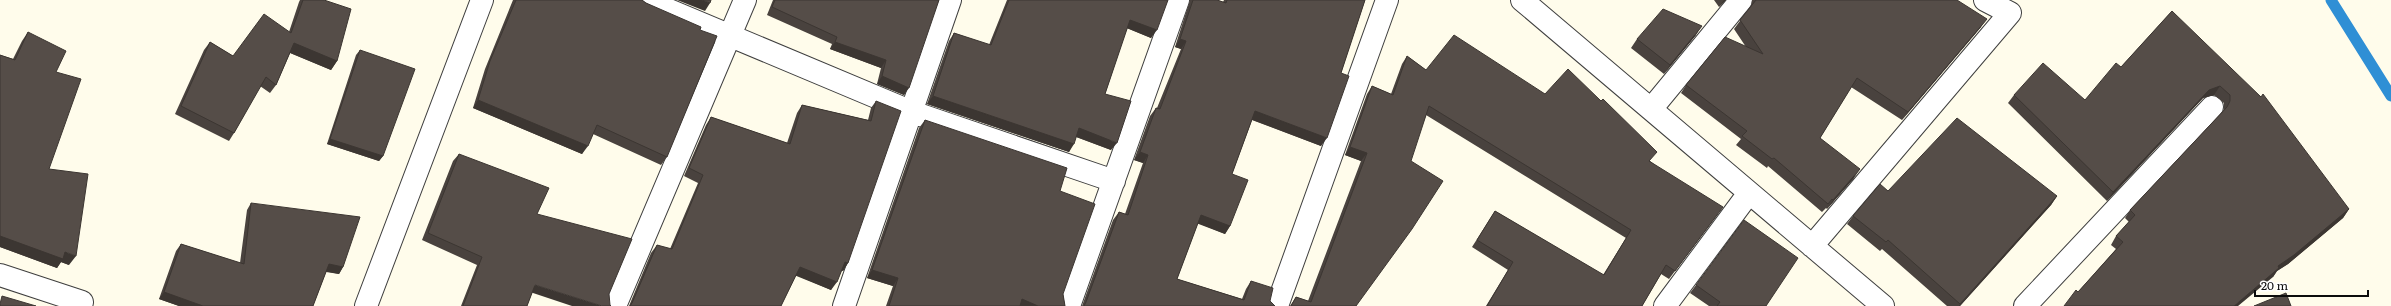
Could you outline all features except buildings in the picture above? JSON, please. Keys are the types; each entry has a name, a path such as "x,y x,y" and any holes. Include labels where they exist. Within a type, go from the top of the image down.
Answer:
{"street":[{"path":"366,306 482,0"},
{"path":"645,0 729,37 912,112 1114,181"},
{"path":"615,306 745,0"},
{"path":"844,306 950,0"},
{"path":"1069,306 1178,0"},
{"path":"1277,306 1387,0"},
{"path":"1522,0 1652,108 1749,193 1883,306"},
{"path":"1652,108 1741,0"},
{"path":"1812,246 2010,12 1985,0"},
{"path":"2025,306 2212,107"},
{"path":"1665,306 1749,193"},
{"path":"0,275 86,305"}],"waterway":[{"path":"2331,0 2391,96"}]}
